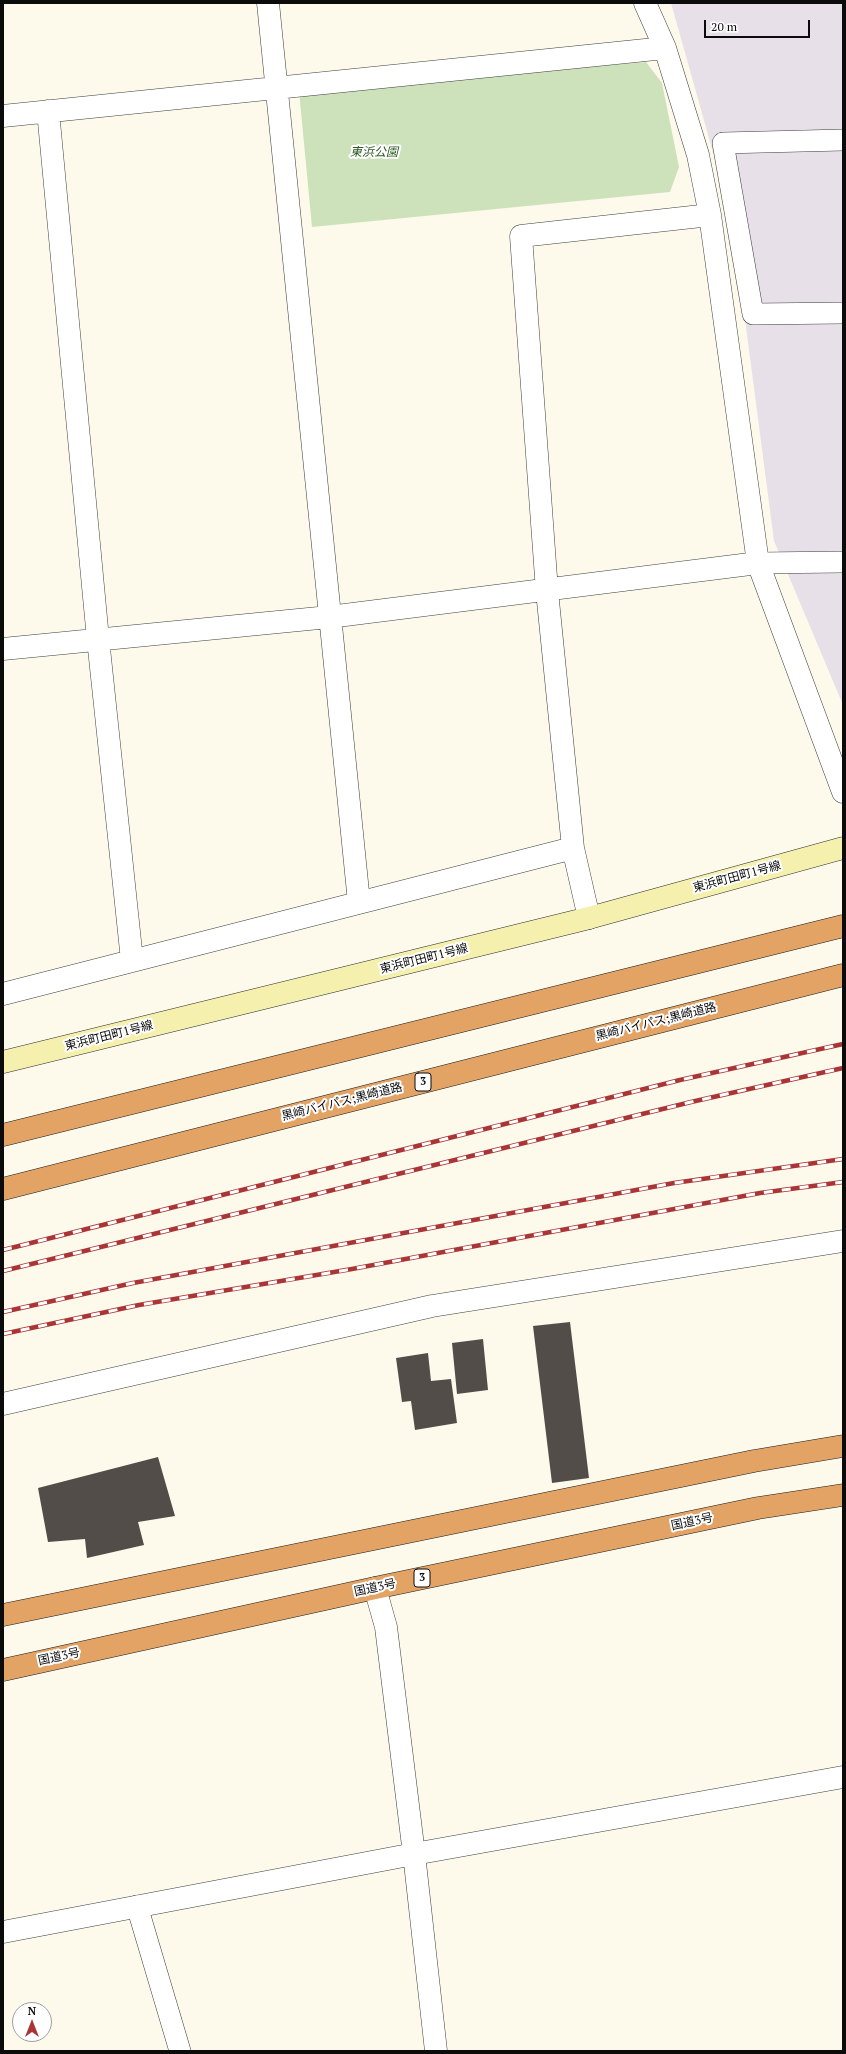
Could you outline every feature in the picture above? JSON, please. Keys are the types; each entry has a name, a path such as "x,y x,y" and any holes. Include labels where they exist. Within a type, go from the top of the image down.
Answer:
{"highway":[{"path":"3,1135 843,926"},
{"name":"黒崎バイパス;黒崎道路","path":"3,1189 843,974"},
{"path":"3,1615 754,1461 843,1446"},
{"name":"国道3号","path":"3,1670 375,1588 758,1508 843,1495"}],"street":[{"path":"268,3 359,902"},
{"path":"645,3 665,48 698,155 710,214 758,563 843,792"},
{"path":"3,116 665,48"},
{"path":"48,112 98,639 132,960"},
{"path":"589,918 573,848 547,591 521,236 710,214"},
{"path":"3,649 330,618 758,563"},
{"path":"3,994 573,848"},
{"name":"東浜町田町1号線","path":"3,1062 589,918 843,848"},
{"path":"3,1404 432,1306 843,1241"},
{"path":"375,1588 386,1627 414,1854 436,2051"},
{"path":"3,1932 414,1854 843,1777"}],"lane":[{"path":"843,140 723,143 753,314 843,312"},
{"path":"758,563 843,562"},
{"path":"137,1906 180,2051"}],"shaded area":[{"path":"671,3 843,3 843,705 774,541 732,220"}],"green space":[{"name":"東浜公園","path":"646,62 662,83 679,167 670,192 312,227 299,91"}],"building":[{"path":"570,1322 589,1478 552,1483 533,1326"},
{"path":"483,1339 488,1390 457,1394 452,1343"},
{"path":"428,1353 431,1381 451,1379 457,1423 415,1430 411,1401 402,1402 396,1358"},
{"path":"158,1457 175,1516 138,1522 144,1545 87,1558 85,1539 48,1542 38,1488"}],"railway":[{"path":"3,1250 680,1080 843,1044"},
{"path":"3,1271 691,1102 843,1068"},
{"path":"3,1312 133,1283 674,1183 843,1159"},
{"path":"3,1334 139,1305 352,1269 760,1193 843,1182"}]}
